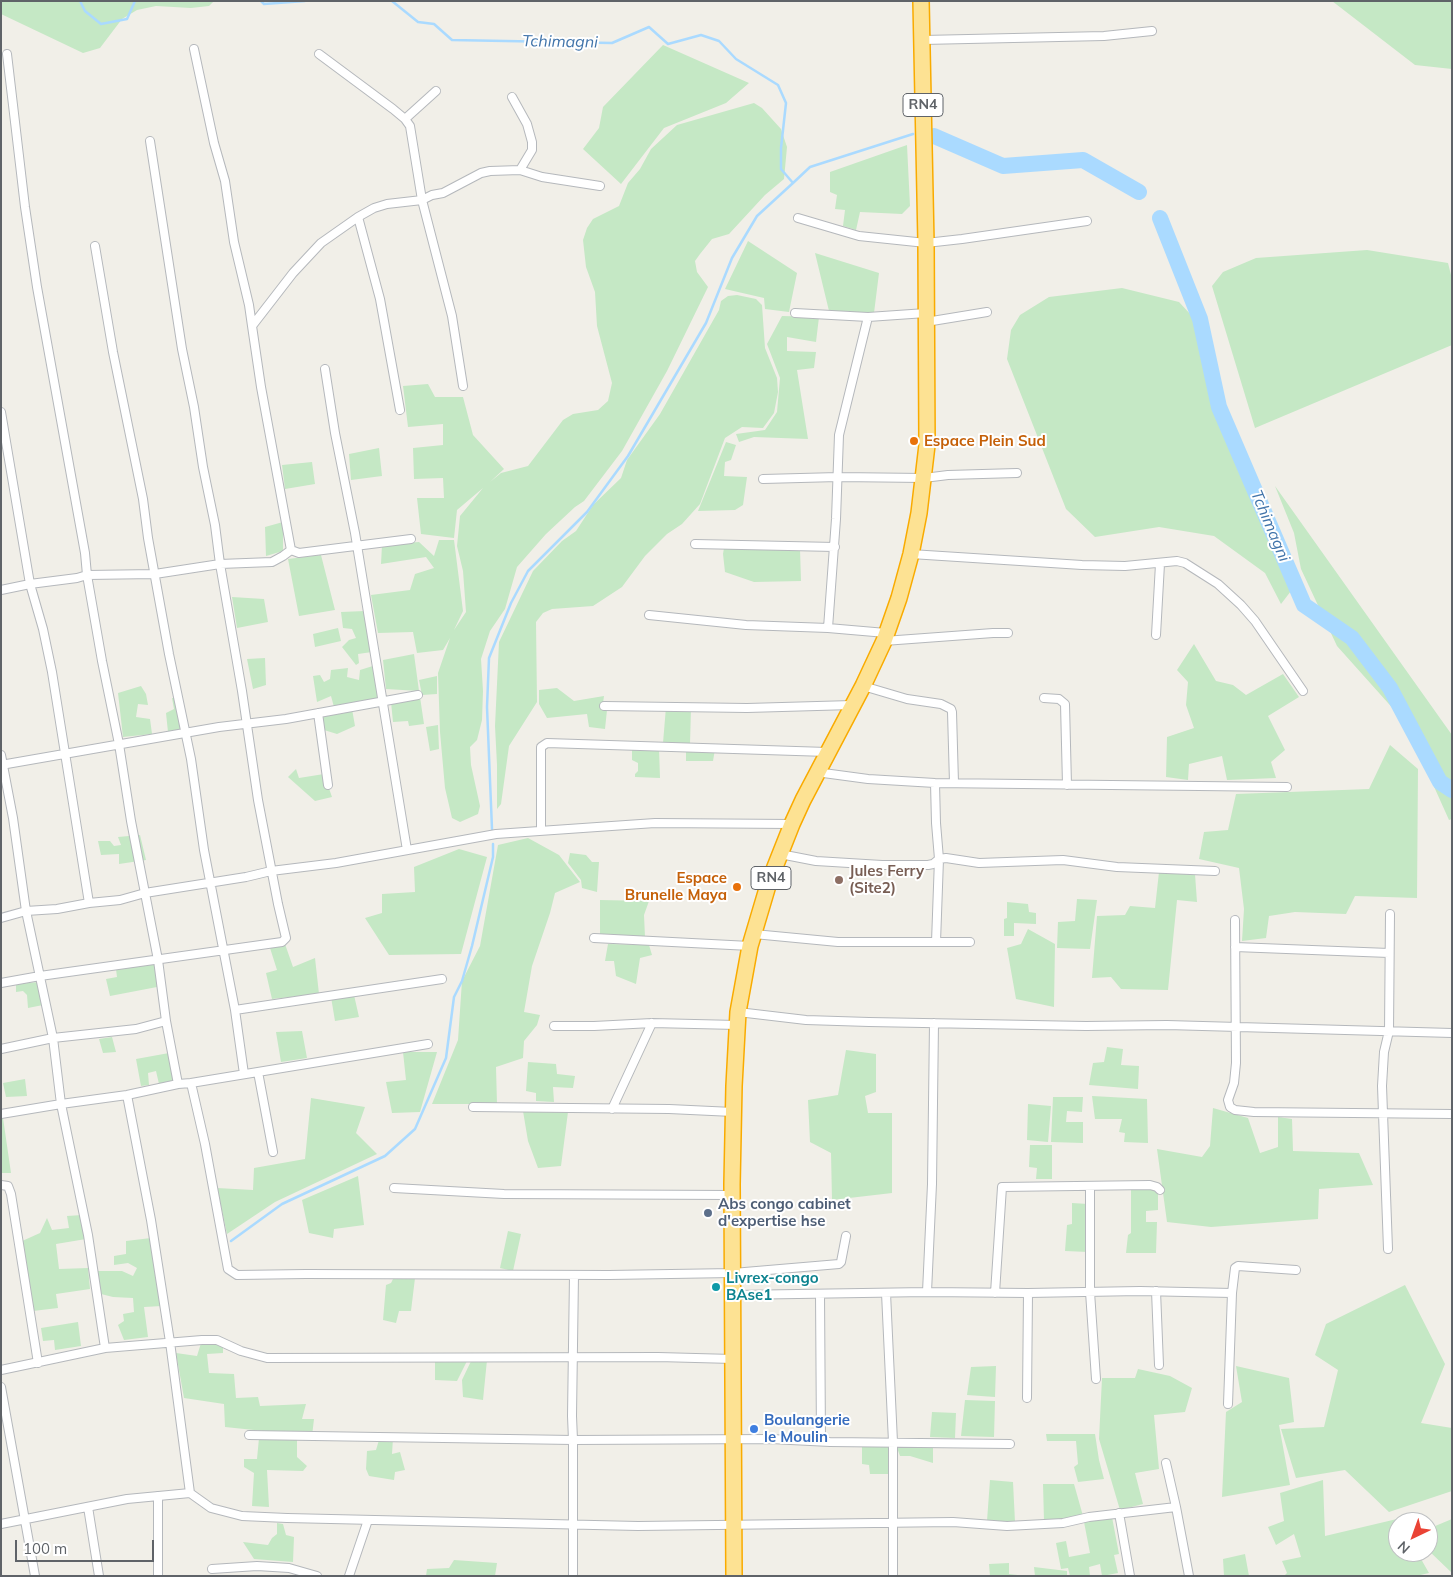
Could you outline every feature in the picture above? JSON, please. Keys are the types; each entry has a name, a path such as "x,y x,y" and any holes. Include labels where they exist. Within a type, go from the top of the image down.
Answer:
{"highway":[{"name":"RN4","path":"734,1576 732,1195 737,1019 752,940 769,882 792,824 816,772 863,686 885,637 899,598 911,554 924,478 927,445 926,243 921,1"}],"street":[{"path":"923,40 1086,37 1152,31"},
{"path":"194,49 214,143 225,181 234,242 249,305 262,397 291,550"},
{"path":"7,54 25,206 50,361 85,553 86,575 158,960 166,1021 178,1084"},
{"path":"320,54 406,119 410,126 422,200 452,316 463,386"},
{"path":"406,119 436,90"},
{"path":"512,97 527,124 532,142 532,150 520,170"},
{"path":"1,984 40,976 282,942 286,938 271,871 194,406 182,349 150,141"},
{"path":"252,326 307,257 341,228 358,217 387,204 422,200 432,195 443,193 481,173 490,171 520,170 542,176 600,186"},
{"path":"358,217 380,299 400,410"},
{"path":"798,218 859,236 926,243 1087,220"},
{"path":"95,246 113,352 143,499 155,574 191,759 210,883 235,1010 244,1074"},
{"path":"795,313 926,318 987,312"},
{"path":"828,628 839,436 868,317"},
{"path":"325,369 384,701 407,850"},
{"path":"1,412 30,584 43,629 52,672 88,903"},
{"path":"763,480 838,477 924,478 948,475 1017,473"},
{"path":"291,550 299,553 411,538"},
{"path":"695,544 834,547"},
{"path":"1,590 86,575 155,574 220,564 272,562 291,550"},
{"path":"911,554 1082,565 1125,566 1177,561 1185,562 1218,584 1241,605 1255,621 1303,691"},
{"path":"1156,635 1160,564"},
{"path":"649,615 746,625 828,628 885,637 1008,633"},
{"path":"863,686 907,699 941,704 951,709 954,783"},
{"path":"2,764 246,723 286,719 418,695"},
{"path":"1044,698 1059,699 1064,704 1067,785"},
{"path":"604,706 748,708 852,705"},
{"path":"318,713 328,785"},
{"path":"541,830 541,747 547,743 827,752"},
{"path":"1,755 13,818 26,911 53,1038 61,1104 88,1235 105,1348"},
{"path":"816,772 868,779 935,783 1287,787"},
{"path":"935,783 939,859 936,942"},
{"path":"1,918 26,911 57,909 88,903 120,900 145,893 271,871 336,863 496,834 654,823 792,824"},
{"path":"780,854 816,861 928,866 939,859 953,858 979,863 1063,860 1117,867 1215,871"},
{"path":"1388,1249 1382,1086 1384,1052 1388,1031 1390,914"},
{"path":"1235,920 1236,1064 1234,1084 1228,1100 1230,1106 1235,1110 1254,1112 1452,1114"},
{"path":"594,938 970,942"},
{"path":"1235,948 1389,953"},
{"path":"235,1010 442,979"},
{"path":"554,1026 737,1019 1086,1026 1167,1025 1452,1033"},
{"path":"1,1049 53,1038 136,1029 166,1021"},
{"path":"612,1109 652,1023"},
{"path":"926,1292 932,1184 934,1023"},
{"path":"1,1114 127,1095 178,1084 428,1044"},
{"path":"258,1072 273,1152"},
{"path":"191,1083 228,1269 237,1275 733,1273 839,1264 846,1236"},
{"path":"127,1095 170,1342 190,1493"},
{"path":"473,1107 733,1112"},
{"path":"1,1185 8,1186 11,1194 38,1363"},
{"path":"995,1292 1002,1187 1150,1185 1160,1190"},
{"path":"1090,1187 1090,1292 1096,1379"},
{"path":"394,1188 504,1194 732,1195"},
{"path":"1228,1404 1234,1272 1238,1266 1296,1270"},
{"path":"573,1576 572,1416 574,1275"},
{"path":"733,1295 926,1292 1028,1294 1090,1292 1232,1293"},
{"path":"1156,1292 1159,1366"},
{"path":"886,1293 894,1442 893,1576"},
{"path":"820,1294 820,1441"},
{"path":"1027,1398 1028,1294"},
{"path":"1,1370 105,1348 217,1340 241,1351 267,1358 658,1357 733,1359"},
{"path":"1,1386 35,1576"},
{"path":"249,1435 415,1436 573,1440 734,1441 771,1439 1010,1444"},
{"path":"1166,1463 1189,1576"},
{"path":"1,1524 127,1499 190,1493 211,1508 242,1516 638,1526 893,1522 953,1522 1007,1526 1063,1523 1089,1517 1176,1507"},
{"path":"158,1496 158,1576"},
{"path":"88,1507 99,1576"},
{"path":"1119,1513 1130,1576"},
{"path":"349,1576 368,1520"},
{"path":"212,1569 257,1566 289,1568 317,1576"},
{"path":"285,1576 289,1568"}],"green space":[{"path":"1,1 214,1 209,6 191,8 156,6 137,10 122,19 100,48 83,53 1,14"},
{"path":"1332,1 1452,1 1452,69 1415,65"},
{"path":"663,45 749,83 726,103 664,128 621,184 583,149 599,128 603,107"},
{"path":"754,103 762,108 781,129 787,147 784,179 765,195 729,234 712,239 695,261 697,272 708,287 667,371 622,451 584,501 546,534 517,567 505,609 490,631 481,659 482,720 477,740 470,747 471,765 480,806 478,814 460,822 452,818 445,788 440,732 438,673 450,638 443,650 417,653 413,632 378,633 371,595 410,590 415,574 434,568 426,557 381,564 382,545 419,542 434,556 439,540 454,540 463,611 454,630 466,612 463,571 457,546 460,516 483,488 457,510 454,538 421,534 417,498 444,498 443,478 414,479 413,448 443,445 443,424 408,427 403,386 428,384 435,397 463,397 473,435 504,469 490,482 501,473 528,466 563,420 573,414 598,410 608,401 612,383 597,326 595,292 586,267 583,240 587,228 593,219 619,206 628,183 640,169 651,149 677,125"},
{"path":"907,145 910,206 902,214 860,212 856,230 843,226 845,210 835,209 837,195 830,192 830,172"},
{"path":"748,241 797,273 789,312 765,309 764,298 725,289"},
{"path":"1367,250 1448,263 1452,279 1452,345 1255,428 1212,286 1223,272 1256,258"},
{"path":"815,253 879,273 874,313 829,311"},
{"path":"1122,288 1179,302 1192,316 1229,428 1291,591 1281,604 1265,573 1214,536 1159,527 1095,537 1066,509 1007,359 1011,330 1020,315 1049,297"},
{"path":"737,295 756,299 762,305 765,348 777,378 778,392 774,413 763,428 742,427 725,438 700,504 682,524 667,534 645,556 622,587 593,606 552,609 543,613 536,622 537,702 509,746 501,804 497,809 495,726 499,642 533,571 562,541 576,531 593,505 621,478 627,460 660,414 719,310 721,301 728,296"},
{"path":"782,316 819,317 816,342 787,337 787,351 816,352 814,368 797,370 808,439 754,437 739,442 736,434 765,430 777,412 780,378 767,344"},
{"path":"726,442 736,445 731,460 725,462 724,476 747,477 743,505 735,510 698,511"},
{"path":"379,448 382,476 351,480 349,454"},
{"path":"312,462 315,484 285,489 282,465"},
{"path":"1275,486 1452,735 1452,819 1449,820 1405,722 1337,646 1301,569 1294,533"},
{"path":"283,522 283,551 266,556 265,527"},
{"path":"724,548 800,549 801,581 754,582 725,572"},
{"path":"321,555 335,610 299,616 288,559"},
{"path":"232,597 264,599 268,622 237,628"},
{"path":"365,611 372,652 358,654 359,663 356,665 342,647 349,640 356,638 352,629 343,628 341,612"},
{"path":"338,628 341,641 315,647 313,634"},
{"path":"1194,644 1216,681 1233,685 1246,695 1283,674 1299,697 1268,716 1285,750 1271,762 1276,778 1227,780 1222,756 1189,764 1188,780 1166,777 1167,737 1194,728 1186,705 1188,682 1177,670"},
{"path":"414,654 419,691 386,689 383,660"},
{"path":"265,658 266,685 253,689 247,659"},
{"path":"376,665 381,700 334,707 331,696 317,702 313,676 320,675 324,682 330,679 331,670 348,668 347,677 359,680 360,670"},
{"path":"437,676 437,694 422,695 419,680"},
{"path":"141,686 146,694 148,705 138,704 136,717 150,719 152,734 123,737 118,693"},
{"path":"557,688 574,701 604,696 602,710 607,710 605,729 589,727 587,714 547,718 539,704 539,690"},
{"path":"420,697 424,724 409,726 408,721 393,722 391,702"},
{"path":"172,698 176,698 182,731 168,732 166,713 174,709"},
{"path":"666,707 691,708 690,744 663,743"},
{"path":"352,709 355,726 337,734 324,730 320,714"},
{"path":"438,725 439,749 430,751 426,727"},
{"path":"1390,745 1418,769 1417,898 1355,896 1346,914 1295,912 1269,916 1266,938 1242,941 1244,909 1239,868 1199,859 1204,832 1228,830 1236,794 1369,789"},
{"path":"632,747 659,748 660,778 635,777 638,771 638,763 632,760"},
{"path":"686,748 715,749 713,761 686,761"},
{"path":"296,769 299,778 324,774 332,797 315,801 288,777"},
{"path":"140,835 146,860 119,864 119,854 101,855 98,841 110,841 114,846 121,845 118,837"},
{"path":"528,838 559,855 580,882 555,893 532,966 524,1012 540,1015 537,1025 524,1041 523,1058 496,1067 497,1104 432,1104 458,1040 462,981 480,946 498,845"},
{"path":"459,849 487,857 461,954 389,955 365,918 382,913 382,894 415,892 414,867"},
{"path":"570,853 586,855 592,862 599,862 597,892 582,888 581,880 568,863"},
{"path":"1159,872 1195,874 1197,902 1177,900 1168,990 1121,989 1111,977 1092,978 1097,916 1125,915 1130,906 1155,908"},
{"path":"1077,899 1097,900 1090,949 1057,948 1058,922 1075,921"},
{"path":"600,900 649,901 644,915 645,937 600,936"},
{"path":"1007,902 1028,904 1029,912 1036,913 1036,924 1014,923 1014,936 1004,936"},
{"path":"1028,929 1055,944 1054,1007 1016,999 1007,948 1021,944"},
{"path":"285,944 293,967 315,958 319,994 272,999 266,973 277,970 270,948"},
{"path":"608,944 649,945 652,955 640,958 636,984 616,976 614,961 605,961"},
{"path":"155,962 157,987 110,996 106,979 117,977 116,969"},
{"path":"39,982 43,1005 28,1008 27,995 23,991 16,992 16,984"},
{"path":"354,995 359,1017 335,1021 331,997"},
{"path":"302,1031 307,1058 281,1062 276,1032"},
{"path":"112,1037 116,1052 103,1053 99,1039"},
{"path":"1107,1047 1123,1049 1121,1065 1139,1066 1138,1089 1089,1085 1093,1063 1104,1062"},
{"path":"846,1050 876,1054 876,1092 865,1096 868,1113 892,1113 892,1193 832,1200 831,1153 810,1142 808,1100 838,1095"},
{"path":"403,1052 437,1052 420,1112 392,1113 386,1082 406,1080"},
{"path":"169,1053 174,1082 159,1084 156,1071 148,1073 149,1085 141,1086 136,1059"},
{"path":"528,1062 556,1064 557,1074 575,1076 573,1088 553,1087 554,1102 536,1101 536,1093 526,1091"},
{"path":"25,1079 27,1096 6,1097 3,1083"},
{"path":"1092,1096 1147,1099 1148,1143 1124,1142 1125,1133 1119,1132 1122,1119 1095,1119"},
{"path":"1053,1097 1083,1097 1082,1112 1067,1111 1066,1122 1083,1122 1083,1143 1051,1142"},
{"path":"311,1098 365,1107 356,1133 377,1154 275,1202 227,1234 217,1188 253,1190 254,1168 305,1159"},
{"path":"1028,1104 1051,1106 1048,1142 1027,1140"},
{"path":"1213,1108 1248,1118 1260,1153 1278,1147 1278,1117 1292,1119 1293,1151 1359,1153 1373,1185 1319,1189 1318,1219 1211,1227 1167,1222 1157,1149 1202,1157 1210,1146"},
{"path":"523,1111 568,1112 561,1166 538,1168 528,1141"},
{"path":"1,1118 3,1118 11,1173 1,1173"},
{"path":"1030,1145 1052,1145 1052,1179 1036,1179 1037,1168 1029,1167"},
{"path":"358,1176 364,1225 334,1229 333,1238 309,1233 302,1200"},
{"path":"1131,1187 1158,1190 1158,1210 1146,1211 1146,1222 1157,1222 1156,1253 1126,1253 1128,1235 1131,1233"},
{"path":"1072,1203 1088,1204 1088,1252 1065,1251 1067,1225 1072,1224"},
{"path":"82,1215 86,1239 56,1244 59,1269 88,1268 90,1289 56,1294 58,1308 33,1311 20,1242 40,1233 47,1218 52,1230 69,1228 67,1216"},
{"path":"508,1231 521,1234 513,1271 500,1268"},
{"path":"151,1238 162,1306 144,1307 148,1337 124,1340 118,1325 124,1321 123,1314 134,1312 133,1298 101,1294 97,1271 122,1271 133,1276 137,1268 128,1263 114,1265 114,1256 126,1254 126,1241"},
{"path":"394,1277 415,1278 411,1311 399,1311 396,1323 383,1320 386,1285 391,1283"},
{"path":"1405,1285 1445,1364 1421,1423 1452,1428 1452,1491 1389,1512 1345,1470 1296,1478 1281,1429 1324,1427 1338,1370 1315,1355 1326,1324"},
{"path":"78,1322 81,1346 55,1350 54,1340 43,1341 41,1328"},
{"path":"201,1343 223,1345 223,1353 207,1354 209,1373 234,1374 236,1398 258,1397 260,1406 306,1404 302,1419 314,1419 312,1436 225,1427 224,1404 184,1398 176,1353 197,1356"},
{"path":"435,1358 468,1359 457,1381 435,1380"},
{"path":"472,1359 487,1360 483,1400 463,1397 462,1380"},
{"path":"996,1366 995,1397 967,1395 971,1367"},
{"path":"1236,1366 1289,1378 1294,1422 1279,1425 1290,1485 1222,1497 1226,1412 1242,1402"},
{"path":"1138,1369 1170,1376 1192,1388 1185,1412 1154,1415 1159,1469 1135,1473 1143,1504 1120,1510 1099,1439 1102,1378 1135,1378"},
{"path":"965,1400 995,1401 994,1437 961,1436"},
{"path":"932,1412 956,1413 955,1438 930,1437"},
{"path":"1046,1434 1095,1434 1104,1479 1078,1482 1074,1467 1078,1464 1076,1441 1047,1441"},
{"path":"259,1438 297,1438 297,1457 307,1466 303,1471 267,1470 269,1507 252,1506 254,1473 244,1467 244,1459 257,1459"},
{"path":"393,1438 392,1454 400,1452 405,1470 395,1472 394,1480 369,1476 366,1469 367,1451 376,1450 379,1440"},
{"path":"862,1444 890,1445 889,1474 870,1474 869,1465 862,1464"},
{"path":"933,1444 933,1463 910,1456 900,1456 896,1445"},
{"path":"990,1480 1013,1482 1015,1522 987,1521"},
{"path":"1323,1480 1325,1536 1388,1521 1388,1562 1423,1562 1429,1573 1416,1576 1284,1576 1287,1573 1282,1561 1301,1557 1294,1534 1276,1545 1268,1527 1284,1521 1280,1493"},
{"path":"1043,1484 1074,1484 1083,1516 1044,1521"},
{"path":"1112,1517 1119,1554 1114,1555 1118,1573 1102,1576 1100,1564 1089,1567 1090,1576 1070,1576 1068,1568 1061,1569 1056,1543 1066,1541 1069,1557 1090,1553 1084,1522"},
{"path":"1452,1519 1452,1573 1438,1560 1438,1525"},
{"path":"277,1523 283,1524 286,1535 294,1537 293,1562 254,1559 243,1542 268,1545 277,1534"},
{"path":"1245,1554 1249,1576 1224,1576 1223,1559"},
{"path":"454,1560 497,1563 495,1576 426,1576 427,1569 449,1568"},
{"path":"1009,1563 1009,1574 1026,1576 990,1576 989,1564"},
{"path":"1034,1567 1067,1571 1067,1576 1035,1576"}],"waterway":[{"name":"Tchimagni","path":"80,1 85,11 101,24 127,19 135,1"},
{"name":"Tchimagni","path":"261,1 264,4 305,1"},
{"name":"Tchimagni","path":"392,1 418,22 434,24 452,40 612,43 649,27 668,44 701,35 719,41 736,59 778,85 786,103 781,148 781,169 793,183 810,167 913,134"},
{"name":"Tchimagni","path":"934,136 1003,166 1083,160 1139,192"},
{"path":"492,829 487,707 489,658 511,603 528,571 587,512 628,456 706,323 732,258 757,216 793,183"},
{"name":"Tchimagni","path":"1160,218 1200,319 1219,407 1304,605 1352,638 1390,688 1440,782 1452,790"},
{"path":"231,1241 282,1204 385,1156 415,1129 446,1058 454,997 462,981 472,946 493,857 493,844"}],"place":[{"name":"Espace Plein Sud","path":"914,441"},
{"name":"Jules Ferry (Site2)","path":"839,880"},
{"name":"Espace Brunelle Maya","path":"737,887"},
{"name":"Abs congo cabinet d'expertise hse","path":"708,1213"},
{"name":"Livrex-congo BAse1","path":"716,1287"},
{"name":"Boulangerie le Moulin","path":"754,1429"}]}
